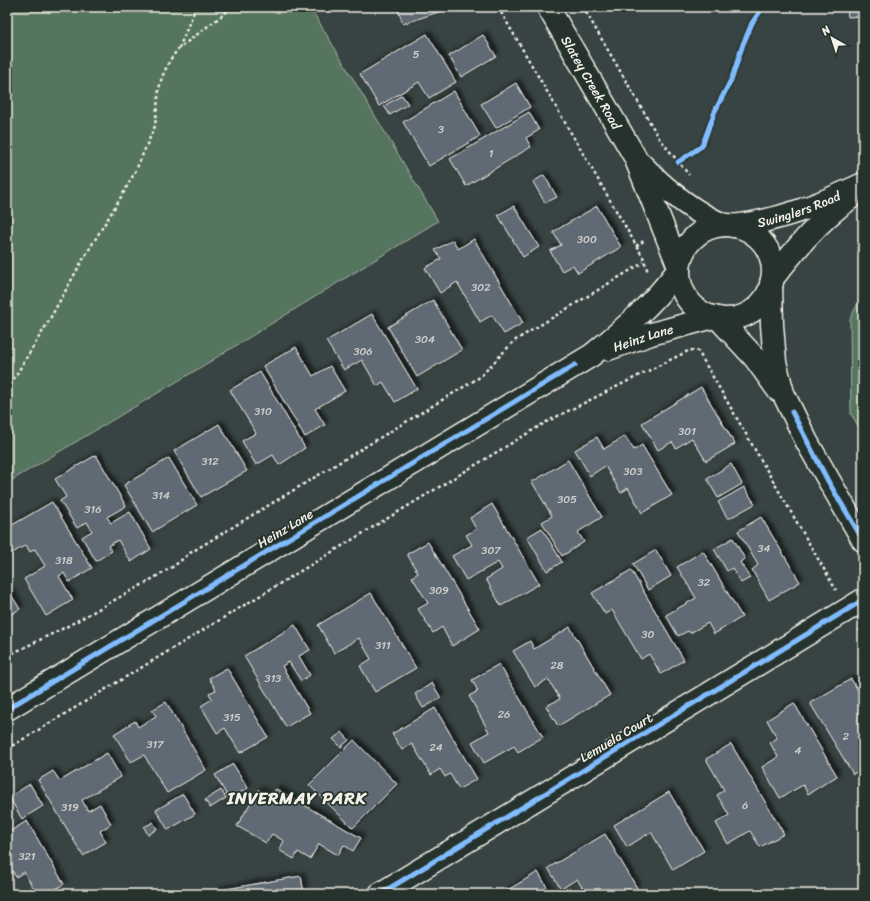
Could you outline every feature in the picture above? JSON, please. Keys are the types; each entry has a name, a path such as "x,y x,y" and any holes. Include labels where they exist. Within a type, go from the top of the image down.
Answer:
{"street":[{"name":"Slatey Creek Road","path":"548,7 635,157 679,268"},
{"name":"Slatey Creek Road","path":"635,157 660,182 691,208 708,218 728,226"},
{"name":"Swinglers Road","path":"728,226 776,219 809,208 863,184"},
{"name":"Swinglers Road","path":"771,281 798,246 819,224 847,200 863,189"},
{"path":"771,281 765,297 755,309 733,318 716,318 699,311 689,301 680,283 679,268 685,250 693,239 698,234 710,228 728,226 747,230 764,245 771,260 772,267 772,325 777,372 783,393 828,481 863,540"},
{"name":"Heinz Lane","path":"7,709 592,355 639,316 658,296 679,268"},
{"path":"716,318 755,358 792,412"},
{"name":"Heinz Lane","path":"575,365 597,354 630,341 676,327 716,318"},
{"name":"Lemuela Court","path":"380,894 855,604"}],"path":[{"path":"7,390 44,330 82,261 136,170 155,126 159,89 162,77 170,60 178,49 196,7"},
{"path":"178,49 233,7"},
{"path":"498,7 644,262 652,286 658,296"},
{"path":"678,162 684,158"},
{"path":"7,656 66,627 147,582 174,566 190,553 480,377 514,341 644,262"},
{"path":"676,327 690,350"},
{"path":"7,749 548,422 690,350 698,351 855,604"}],"green space":[{"path":"7,7 310,7 438,221 193,372 7,483"},
{"path":"863,293 863,434 851,414 850,319"}],"building":[{"path":"397,7 453,7 403,24"},
{"path":"847,7 863,7 863,25 862,16 848,17"},
{"path":"427,34 456,82 429,98 419,82 379,106 360,74"},
{"path":"483,35 496,56 461,77 449,56"},
{"path":"516,83 530,107 496,128 481,104"},
{"path":"454,91 480,136 429,166 403,122"},
{"path":"402,95 408,104 390,115 384,106"},
{"path":"529,112 539,130 526,138 531,147 466,186 450,159"},
{"path":"544,175 557,197 545,203 533,182"},
{"path":"514,206 539,247 523,257 498,215"},
{"path":"597,206 621,247 578,273 573,265 562,271 550,251 561,245 553,232"},
{"path":"474,239 523,323 504,334 492,315 480,322 457,282 440,293 425,268 441,259 435,250 453,240 458,249"},
{"path":"433,300 462,350 417,377 388,327"},
{"path":"372,314 417,389 395,402 383,382 377,386 362,360 344,370 326,341"},
{"path":"296,347 313,376 330,366 345,391 315,409 325,425 305,437 263,366"},
{"path":"260,372 305,448 279,465 273,455 256,465 242,441 256,433 230,390"},
{"path":"701,387 735,444 706,461 692,438 676,448 672,442 658,450 642,423"},
{"path":"219,424 247,471 201,497 174,451"},
{"path":"625,436 634,450 642,445 672,495 642,513 628,488 621,493 605,466 590,476 575,450 597,437 604,449"},
{"path":"96,455 126,506 107,517 111,523 130,512 151,549 131,562 118,540 108,546 112,551 96,561 82,537 92,531 87,522 77,528 60,501 66,497 55,479"},
{"path":"169,458 197,505 152,532 124,485"},
{"path":"568,460 602,517 578,532 584,542 562,556 542,522 552,516 532,482"},
{"path":"731,464 742,484 718,498 707,479"},
{"path":"744,487 755,504 728,519 718,502"},
{"path":"52,502 92,568 69,582 64,573 59,576 73,600 46,616 24,579 45,566 35,549 30,552 26,545 9,555 7,551 7,528"},
{"path":"492,504 539,584 501,606 486,579 502,569 498,562 466,580 452,556 472,545 466,535 476,529 470,518"},
{"path":"761,517 800,582 769,600 752,570 758,565 738,531"},
{"path":"542,528 562,562 547,571 527,537"},
{"path":"733,538 745,559 740,562 750,578 741,583 732,568 727,571 714,549"},
{"path":"428,542 480,629 452,646 442,627 433,633 418,609 428,603 412,577 418,573 407,554"},
{"path":"656,550 671,576 648,590 633,564"},
{"path":"703,551 742,617 714,634 708,623 690,633 688,631 678,636 666,615 696,598 677,567"},
{"path":"631,570 684,660 661,674 649,654 641,659 612,610 605,614 592,593"},
{"path":"7,588 20,609 7,617"},
{"path":"371,593 416,668 375,692 360,666 371,659 359,638 334,653 318,625"},
{"path":"295,625 310,650 299,656 310,675 301,681 289,662 282,666 310,713 286,727 244,656"},
{"path":"570,627 610,695 558,726 546,706 560,699 548,679 535,687 513,651 530,641 534,649"},
{"path":"499,664 543,737 518,752 514,746 484,763 472,742 489,732 469,696 478,691 472,680"},
{"path":"227,668 268,737 240,753 225,728 217,733 201,706 212,699 209,693 216,690 209,678"},
{"path":"851,679 863,698 863,768 853,774 810,703"},
{"path":"432,683 441,698 423,708 415,694"},
{"path":"166,702 206,770 167,793 144,755 131,762 114,734 135,721 138,727 156,716 152,710"},
{"path":"794,703 837,776 808,794 803,785 780,798 762,767 778,757 770,743 777,738 767,720"},
{"path":"435,708 477,779 459,789 450,774 445,777 440,769 431,775 412,744 402,750 392,734"},
{"path":"342,732 349,740 341,747 333,739"},
{"path":"354,740 397,784 353,828 309,785"},
{"path":"731,744 784,834 760,847 750,831 728,844 716,823 729,815 717,795 724,790 706,759"},
{"path":"107,753 121,777 82,800 88,811 100,804 111,824 100,831 106,842 83,856 38,780 53,771 60,781"},
{"path":"233,764 248,788 229,799 215,775"},
{"path":"30,784 43,806 22,819 9,797"},
{"path":"276,789 361,838 353,851 344,845 338,855 319,844 310,859 298,852 294,859 279,850 284,841 272,834 266,843 237,826 258,790 271,797"},
{"path":"221,790 226,798 210,808 205,800"},
{"path":"669,792 704,851 673,870 651,832 627,847 614,825"},
{"path":"183,794 195,814 168,830 156,810"},
{"path":"27,821 64,884 47,894 37,894 24,872 16,877 7,862 7,850 11,848 7,842 7,833"},
{"path":"153,822 157,829 148,835 144,827"},
{"path":"605,834 637,888 627,894 586,894 577,879 561,889 548,868"},
{"path":"538,872 551,894 501,894"},
{"path":"301,876 304,894 215,894 215,891"}],"cycle path":[{"path":"678,162 702,146 715,111 732,78 743,44 752,23 763,7"},
{"path":"7,709 575,365"},
{"path":"792,412 828,481 863,540"},
{"path":"380,894 863,600"}],"district":[{"name":"INVERMAY PARK","path":"297,798"}]}
